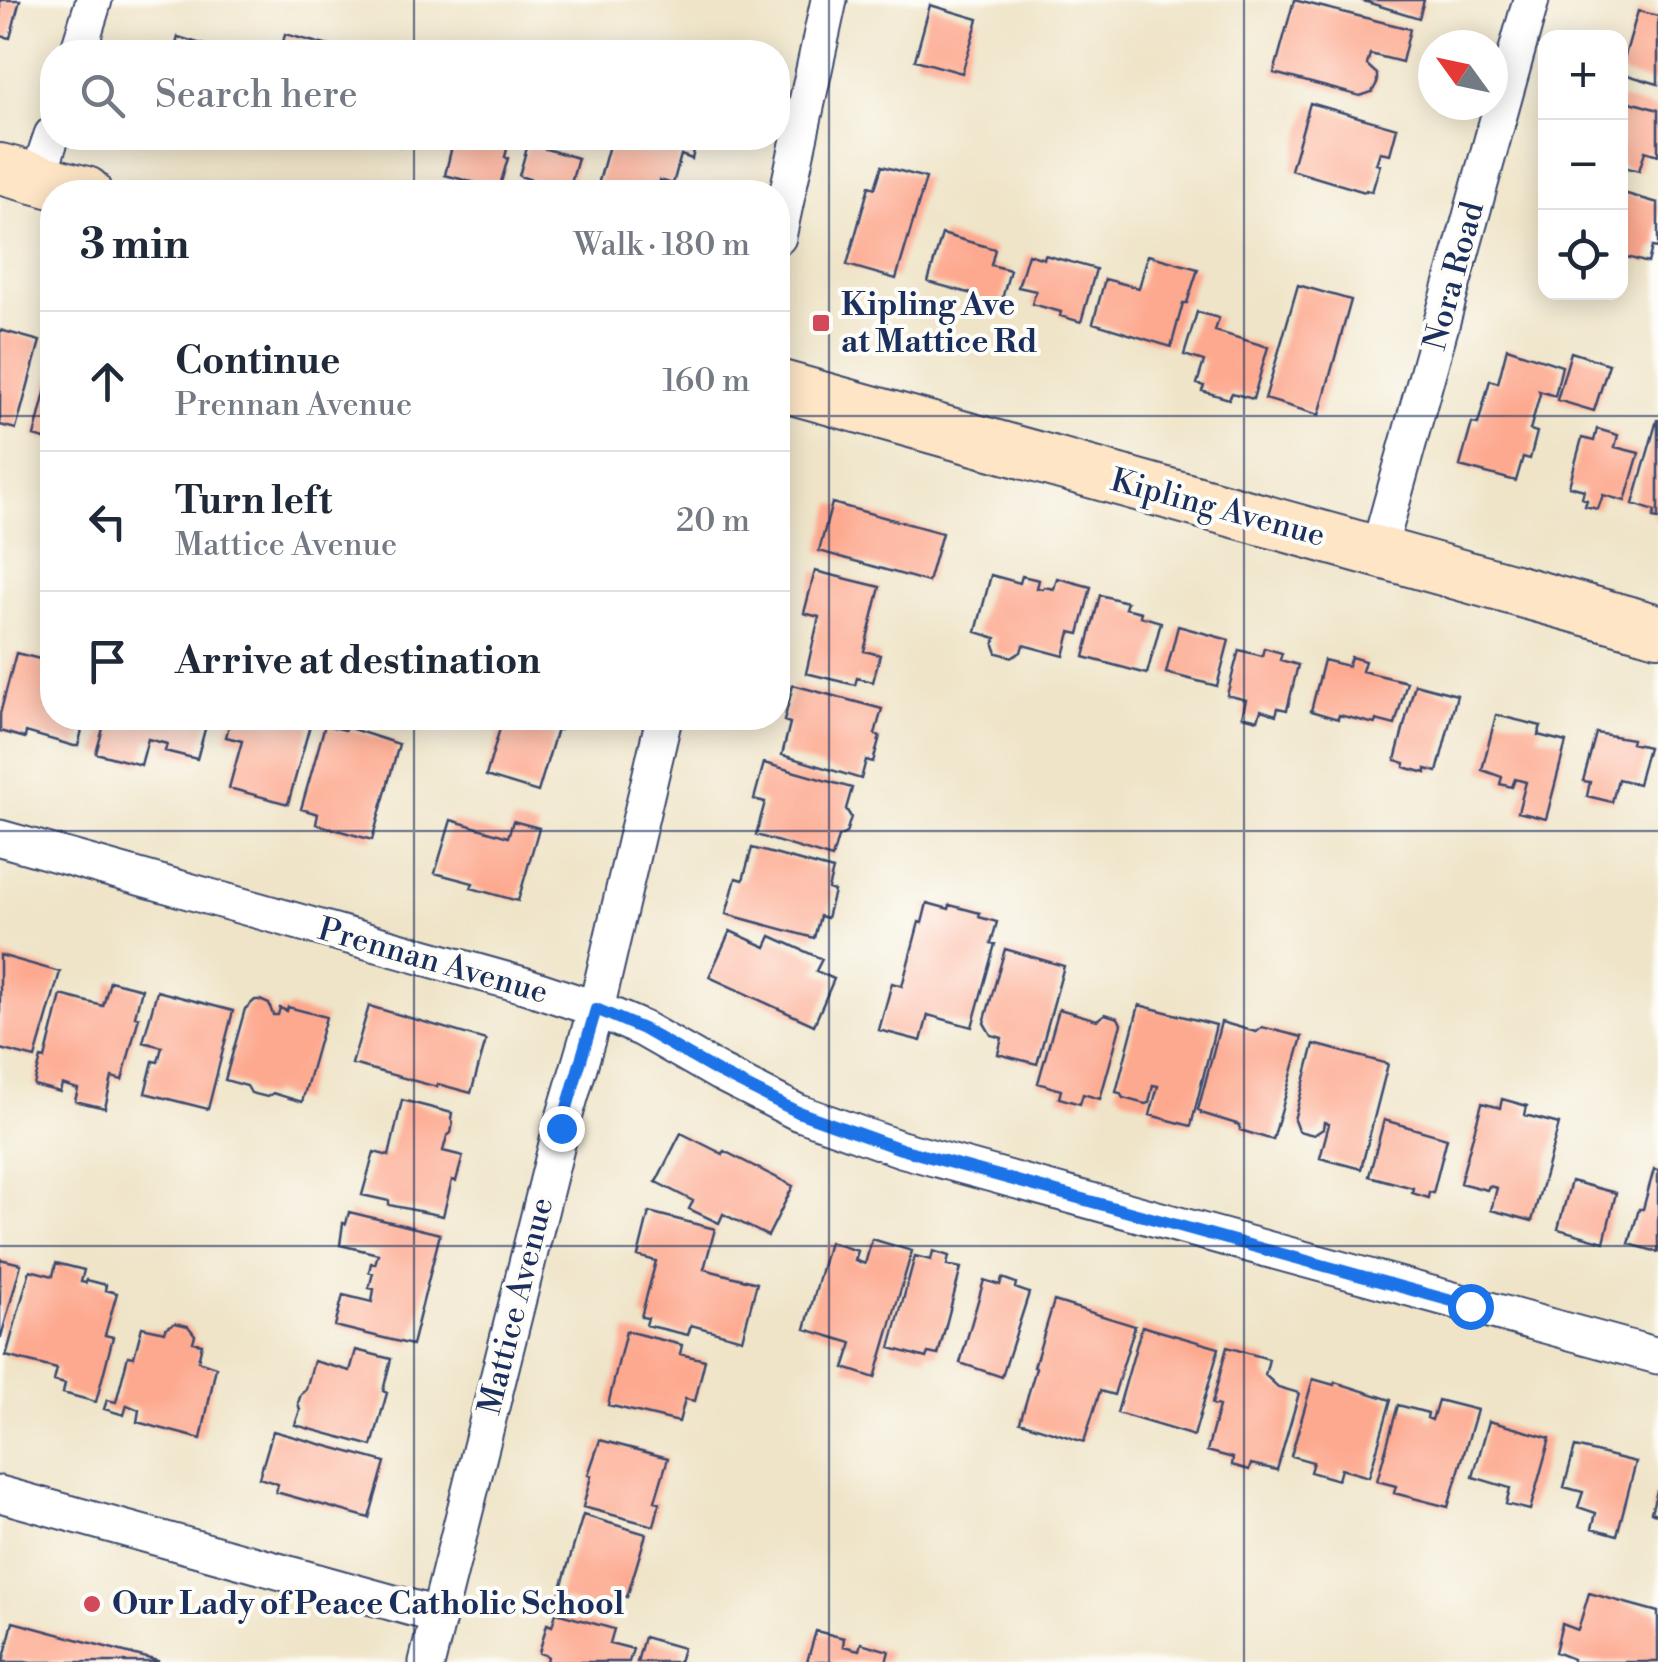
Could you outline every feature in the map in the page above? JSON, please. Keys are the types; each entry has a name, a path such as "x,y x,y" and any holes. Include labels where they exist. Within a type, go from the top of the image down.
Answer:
{"main road":[{"path":"30,161 64,180"},
{"name":"Kipling Avenue","path":"790,388 1658,630"}],"street":[{"path":"82,40 94,0"},
{"path":"790,180 829,0"},
{"name":"Nora Road","path":"1378,552 1530,0"},
{"name":"Mattice Avenue","path":"427,1662 561,1128 596,1009 661,730"},
{"name":"Prennan Avenue","path":"0,838 527,986 596,1009 643,1029 798,1112 901,1149 1658,1356"},
{"path":"0,1494 437,1614"}],"building":[{"path":"0,0 20,0 10,38 0,36"},
{"path":"1294,0 1410,29 1402,62 1370,54 1367,65 1377,74 1377,83 1372,92 1360,96 1274,73"},
{"path":"1360,0 1424,0 1419,18"},
{"path":"930,5 978,19 962,73 915,60"},
{"path":"1638,11 1658,16 1658,84 1628,75 1628,45"},
{"path":"285,34 307,40 284,40"},
{"path":"1628,101 1658,110 1658,155 1645,151 1639,171 1628,168"},
{"path":"1310,103 1397,128 1390,154 1380,152 1372,192 1291,170"},
{"path":"451,150 507,150 502,180 464,180 445,175"},
{"path":"526,150 549,150 578,158 572,180 519,176"},
{"path":"608,150 694,150 692,159 681,155 674,180 599,180"},
{"path":"882,166 926,178 896,279 847,265 869,186 875,188"},
{"path":"1628,194 1658,203 1658,248 1652,247 1648,263 1628,257"},
{"path":"942,234 995,249 991,265 1010,270 999,310 974,303 976,295 928,282"},
{"path":"1028,254 1096,269 1081,322 1032,304 1036,291 1018,287"},
{"path":"1148,255 1198,269 1187,303 1183,303 1171,347 1093,323 1105,279 1139,288"},
{"path":"1298,285 1351,300 1319,415 1265,399"},
{"path":"1197,312 1219,318 1215,331 1268,347 1253,399 1232,393 1229,399 1202,391 1204,386 1197,384 1204,361 1184,355"},
{"path":"0,330 40,341 16,429 0,425"},
{"path":"1507,348 1562,366 1555,396 1539,391 1530,430 1537,432 1530,459 1523,457 1516,481 1460,466 1472,423 1478,424 1490,380 1498,383"},
{"path":"1571,352 1609,364 1594,411 1557,400"},
{"path":"40,412 40,438 34,436"},
{"path":"1657,420 1658,519 1653,518 1655,511 1633,504"},
{"path":"1597,429 1618,435 1615,447 1639,453 1625,501 1603,495 1598,509 1585,506 1584,490 1569,486 1582,438 1594,441"},
{"path":"832,503 942,533 928,582 819,551"},
{"path":"815,571 880,587 864,651 880,655 873,682 857,678 855,685 806,673 819,617 804,613"},
{"path":"991,575 1020,583 1022,576 1039,580 1037,588 1043,589 1054,589 1057,578 1091,587 1079,634 1070,632 1064,656 1023,645 1013,657 997,653 996,638 976,632"},
{"path":"1100,595 1127,602 1125,608 1161,622 1147,674 1084,657"},
{"path":"1178,626 1229,640 1217,686 1166,673"},
{"path":"1264,648 1282,653 1280,660 1298,665 1287,710 1278,708 1276,715 1261,710 1258,720 1242,716 1246,700 1227,695 1239,650 1262,656"},
{"path":"16,653 40,659 40,730 82,730 78,746 26,732 25,738 0,731 0,714"},
{"path":"1351,657 1365,661 1362,671 1407,682 1395,725 1339,715 1338,719 1311,711 1324,660 1348,666"},
{"path":"1415,684 1457,695 1437,772 1404,767 1405,763 1395,760"},
{"path":"793,685 882,709 873,762 866,760 861,779 782,755 790,730"},
{"path":"1496,715 1541,726 1538,735 1566,742 1546,819 1518,812 1526,782 1515,779 1512,787 1500,784 1502,777 1482,770"},
{"path":"103,730 205,730 197,759 165,751 167,744 148,739 141,765 96,753"},
{"path":"228,730 309,730 288,804 229,788 242,741 226,737"},
{"path":"324,730 355,730 399,744 372,840 316,824 318,814 301,809"},
{"path":"499,730 557,730 538,792 486,776"},
{"path":"1596,733 1632,739 1631,743 1648,747 1638,784 1618,779 1612,802 1587,796 1590,782 1583,781"},
{"path":"764,763 852,788 846,809 851,817 846,833 838,837 832,858 756,835 765,802 754,799"},
{"path":"451,820 508,837 513,821 539,828 518,901 435,873"},
{"path":"752,848 833,870 828,889 834,891 827,918 820,916 814,938 726,914 736,878 743,880"},
{"path":"927,903 980,913 979,917 997,922 991,943 995,944 972,1027 928,1015 921,1041 879,1030 892,983 902,986"},
{"path":"730,931 766,947 771,936 822,959 816,971 834,979 814,1025 709,977"},
{"path":"1005,949 1064,966 1037,1064 998,1054 1002,1038 991,1035 984,1023"},
{"path":"0,955 60,972 35,1058 0,1049"},
{"path":"110,981 142,989 135,1016 139,1017 122,1080 112,1077 105,1108 75,1101 78,1089 62,1084 60,1092 34,1085 41,1058 45,1059 61,995 103,1006"},
{"path":"157,991 233,1011 208,1109 145,1093 153,1061 158,1062 162,1047 143,1042"},
{"path":"255,1000 269,1004 273,1015 278,1015 280,1008 287,1011 288,1007 326,1017 302,1102 273,1093 267,1097 251,1093 247,1086 225,1080 245,1009"},
{"path":"1139,1005 1216,1025 1191,1126 1150,1115 1158,1086 1153,1085 1149,1103 1145,1104 1116,1092"},
{"path":"369,1006 486,1040 471,1093 352,1064"},
{"path":"1059,1009 1097,1020 1105,1014 1118,1018 1121,1024 1100,1099 1083,1094 1080,1104 1059,1098 1061,1090 1038,1083"},
{"path":"1221,1022 1256,1032 1262,1027 1302,1037 1273,1140 1198,1110"},
{"path":"1314,1044 1388,1064 1361,1169 1320,1158 1329,1124 1324,1122 1323,1129 1314,1135 1298,1131 1294,1120"},
{"path":"1502,1099 1527,1106 1525,1115 1559,1124 1532,1221 1491,1210 1497,1188 1489,1186 1487,1190 1460,1183 1482,1103 1500,1108"},
{"path":"402,1100 452,1113 451,1133 443,1151 463,1156 443,1216 362,1195 374,1152 389,1156"},
{"path":"1384,1120 1447,1138 1433,1193 1429,1192 1428,1198 1412,1193 1413,1188 1369,1176"},
{"path":"681,1133 793,1186 768,1236 723,1214 719,1223 689,1209 693,1201 656,1182"},
{"path":"1654,1169 1658,1170 1658,1252 1629,1244"},
{"path":"1571,1181 1616,1193 1604,1242 1558,1229"},
{"path":"349,1212 440,1234 412,1345 335,1326 343,1295 372,1302 374,1289 369,1288 373,1273 369,1272 378,1254 340,1245"},
{"path":"649,1212 715,1229 704,1269 757,1283 742,1339 691,1325 688,1335 646,1325 648,1318 641,1317 656,1261 638,1256"},
{"path":"872,1239 912,1251 875,1378 844,1368 852,1343 805,1329 829,1242 858,1251 855,1260 865,1264"},
{"path":"933,1251 949,1256 947,1265 961,1268 938,1355 928,1353 926,1358 890,1348 915,1256 931,1260"},
{"path":"0,1259 21,1264 1,1337 0,1337"},
{"path":"56,1263 84,1270 81,1282 106,1285 105,1290 117,1293 105,1335 113,1337 96,1402 63,1393 65,1384 54,1381 57,1369 6,1356 30,1270 53,1276"},
{"path":"1002,1278 1029,1293 1002,1377 960,1363 984,1280 1000,1285"},
{"path":"1054,1301 1135,1326 1114,1395 1100,1391 1084,1442 1020,1422"},
{"path":"175,1323 188,1326 195,1335 193,1342 202,1344 198,1361 216,1367 201,1439 137,1422 139,1410 127,1405 124,1415 104,1409 107,1400 116,1402 128,1356 134,1357 142,1327 165,1332"},
{"path":"1142,1326 1219,1348 1194,1436 1117,1413"},
{"path":"626,1331 682,1345 680,1354 705,1360 695,1401 685,1399 679,1422 608,1405"},
{"path":"1227,1347 1269,1359 1265,1375 1278,1387 1299,1393 1277,1470 1251,1464 1249,1470 1232,1465 1233,1458 1207,1451 1219,1406 1212,1404"},
{"path":"356,1350 391,1359 383,1391 387,1393 372,1446 295,1425 298,1403 314,1361 350,1371"},
{"path":"1313,1379 1391,1400 1369,1477 1341,1469 1338,1480 1310,1472 1313,1462 1291,1456"},
{"path":"1438,1400 1477,1410 1448,1507 1394,1493 1396,1486 1377,1481 1398,1405 1428,1413 1427,1418 1432,1420"},
{"path":"1489,1421 1550,1438 1530,1510 1506,1504 1510,1488 1473,1477"},
{"path":"273,1431 385,1462 369,1518 276,1492 278,1484 259,1478"},
{"path":"600,1440 668,1458 655,1501 660,1502 654,1526 583,1507 591,1476 588,1475"},
{"path":"1575,1447 1636,1462 1617,1535 1592,1528 1596,1513 1578,1507 1583,1492 1564,1487"},
{"path":"1658,1491 1658,1515 1651,1512"},
{"path":"583,1515 646,1534 627,1597 617,1595 611,1615 558,1598"},
{"path":"1589,1593 1658,1612 1658,1662 1572,1662 1573,1659 1555,1652 1562,1624 1578,1630"},
{"path":"556,1613 614,1629 610,1643 633,1649 629,1662 547,1662 548,1656 539,1653 547,1624 552,1626"},
{"path":"13,1622 158,1661 158,1662 3,1662"},
{"path":"816,1631 844,1638 843,1646 859,1650 861,1643 889,1651 886,1662 807,1662"},
{"path":"644,1637 683,1648 679,1662 637,1662"}],"place":[{"name":"Kipling Ave at Mattice Rd","path":"821,323"},
{"name":"Our Lady of Peace Catholic School","path":"92,1604"}],"route":[{"path":"561,1128 596,1009 643,1029 798,1112 901,1149 1470,1306"}]}
